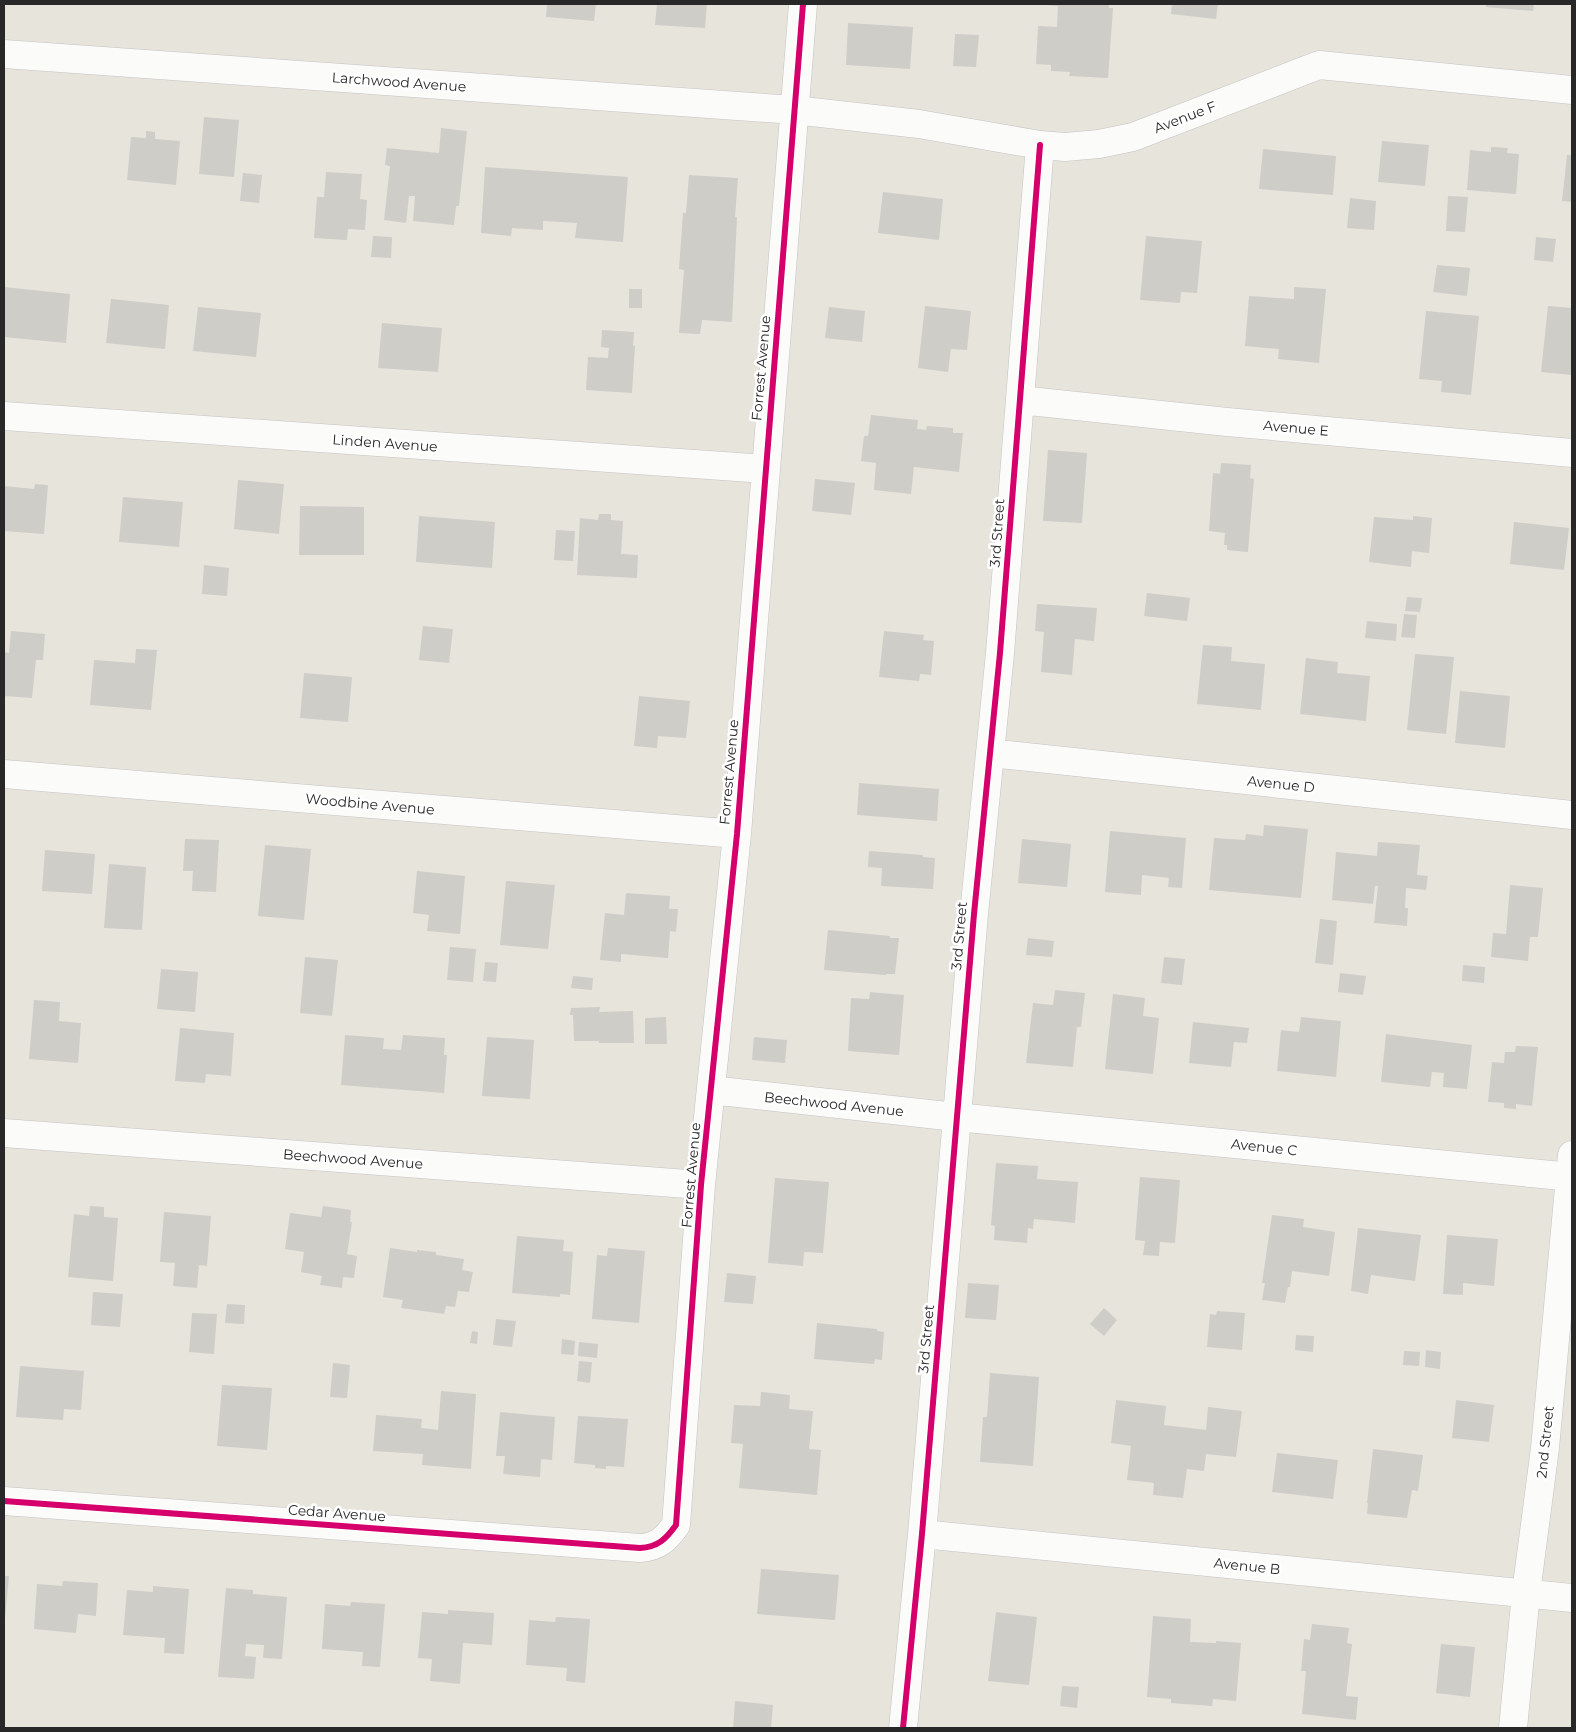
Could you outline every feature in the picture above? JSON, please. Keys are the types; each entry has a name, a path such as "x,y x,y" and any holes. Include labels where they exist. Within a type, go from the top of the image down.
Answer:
{"street":[{"name":"Forrest Avenue","path":"666,1538 676,1525 702,1185 737,834 803,4"},
{"name":"Larchwood Avenue","path":"4,54 794,110"},
{"name":"Avenue F","path":"794,110 919,124 1040,145 1065,147 1099,144 1133,137 1319,65 1572,90"},
{"name":"3rd Street","path":"903,1728 922,1534 974,914 1000,653 1040,145"},
{"name":"Avenue E","path":"1020,400 1227,422 1572,453"},
{"name":"Linden Avenue","path":"4,416 766,469"},
{"name":"Avenue D","path":"990,752 1572,815"},
{"name":"Woodbine Avenue","path":"4,774 737,834"},
{"name":"Beechwood Avenue","path":"711,1090 956,1117"},
{"name":"Avenue C","path":"956,1117 1571,1169"},
{"name":"Beechwood Avenue","path":"4,1134 702,1185"},
{"name":"2nd Street","path":"1513,1728 1526,1593 1545,1448 1571,1169"},
{"name":"Cedar Avenue","path":"4,1501 640,1548 650,1548 666,1538"},
{"name":"Avenue B","path":"922,1534 1572,1598"}],"building":[{"path":"547,4 596,4 594,21 546,17"},
{"path":"657,4 707,4 705,28 655,25"},
{"path":"1046,4 1109,4 1109,8 1113,8 1108,78 1069,76 1070,72 1051,71 1051,65 1036,64 1038,26 1057,27 1058,6"},
{"path":"1172,4 1218,4 1216,19 1171,14"},
{"path":"1486,4 1534,4 1533,11 1486,7"},
{"path":"848,23 913,27 910,69 846,65"},
{"path":"955,34 979,35 976,67 953,66"},
{"path":"204,117 239,120 234,177 199,174"},
{"path":"441,128 467,131 459,206 456,206 454,225 413,221 415,196 409,196 406,223 384,220 390,166 385,165 387,148 439,153"},
{"path":"146,131 155,132 155,139 180,141 176,185 127,180 131,137 146,138"},
{"path":"1382,141 1429,145 1425,186 1378,182"},
{"path":"1491,147 1508,148 1507,153 1519,154 1516,194 1467,190 1470,150 1491,152"},
{"path":"1263,149 1336,156 1333,195 1259,189"},
{"path":"1567,155 1572,155 1572,202 1562,201"},
{"path":"485,167 628,177 623,242 575,238 577,223 543,221 543,230 512,228 511,236 481,233"},
{"path":"326,172 362,174 360,199 367,200 365,230 348,229 347,240 314,238 317,197 324,197"},
{"path":"243,173 262,175 259,203 240,201"},
{"path":"689,175 738,178 732,322 702,320 700,334 679,333 684,270 679,269 683,213 686,213"},
{"path":"883,192 943,199 939,240 878,233"},
{"path":"1448,196 1468,197 1465,232 1446,231"},
{"path":"1350,198 1376,201 1374,230 1347,228"},
{"path":"373,236 392,237 391,258 371,257"},
{"path":"1146,236 1202,241 1197,293 1181,292 1180,303 1140,300"},
{"path":"1536,237 1556,239 1553,262 1534,260"},
{"path":"1437,265 1470,268 1467,296 1433,292"},
{"path":"4,287 70,294 66,343 4,337"},
{"path":"1294,287 1326,289 1319,363 1278,359 1279,349 1245,346 1249,296 1294,299"},
{"path":"629,289 642,289 642,308 629,308"},
{"path":"111,299 169,305 165,349 106,343"},
{"path":"925,306 971,311 967,350 951,349 948,372 918,368"},
{"path":"1548,306 1572,308 1572,375 1541,372"},
{"path":"198,307 261,313 256,357 193,351"},
{"path":"829,307 865,311 862,342 825,338"},
{"path":"1426,311 1479,316 1471,395 1441,392 1442,381 1419,379"},
{"path":"382,323 442,328 438,372 378,368"},
{"path":"602,330 634,332 632,393 586,390 588,357 608,358 609,348 601,347"},
{"path":"871,415 918,420 917,429 926,430 927,426 953,428 953,433 963,433 959,472 914,467 911,494 874,490 876,463 861,461 864,436 868,436"},
{"path":"1048,450 1087,453 1082,523 1043,521"},
{"path":"1221,463 1251,465 1250,478 1254,479 1248,552 1227,550 1227,545 1224,545 1225,533 1209,531 1213,473 1220,474"},
{"path":"815,479 855,483 851,515 812,511"},
{"path":"238,480 284,484 279,534 234,529"},
{"path":"35,484 48,485 44,534 4,531 4,486 34,489"},
{"path":"123,497 183,502 179,547 119,542"},
{"path":"300,506 364,507 364,555 299,555"},
{"path":"599,514 611,514 611,520 623,521 621,554 638,555 637,578 577,575 580,518 598,520"},
{"path":"419,516 495,522 492,568 416,562"},
{"path":"1413,516 1432,518 1429,553 1412,551 1411,567 1369,562 1374,517 1413,520"},
{"path":"1514,522 1569,528 1564,570 1510,564"},
{"path":"556,530 575,531 573,561 554,560"},
{"path":"204,565 229,568 227,596 202,594"},
{"path":"1147,593 1190,598 1187,621 1144,616"},
{"path":"1407,597 1422,598 1420,612 1405,611"},
{"path":"1037,604 1097,608 1094,641 1075,639 1072,675 1041,672 1044,632 1035,631"},
{"path":"1404,614 1417,615 1415,638 1401,637"},
{"path":"1367,621 1397,624 1396,641 1365,638"},
{"path":"423,626 453,629 449,663 419,660"},
{"path":"11,631 45,634 43,660 36,660 32,698 4,696 4,652 9,653"},
{"path":"884,631 924,635 923,640 934,641 931,675 920,674 919,681 879,677"},
{"path":"1203,645 1232,647 1231,661 1265,664 1261,710 1197,704"},
{"path":"136,649 157,650 151,710 90,705 94,660 135,663"},
{"path":"1415,654 1454,657 1446,734 1407,730"},
{"path":"1306,658 1338,662 1337,673 1370,676 1366,721 1300,714"},
{"path":"304,673 352,677 348,722 300,718"},
{"path":"1460,691 1510,696 1505,748 1455,743"},
{"path":"639,696 690,701 686,738 658,736 657,748 634,746"},
{"path":"859,783 939,789 937,821 857,815"},
{"path":"1264,825 1308,829 1301,898 1209,890 1214,838 1245,840 1246,834 1263,836"},
{"path":"1110,831 1186,838 1182,888 1168,887 1169,878 1142,875 1141,895 1105,892"},
{"path":"185,839 219,840 216,892 192,891 193,871 183,871"},
{"path":"1022,839 1071,844 1067,887 1018,883"},
{"path":"1378,842 1420,845 1417,875 1428,876 1426,890 1406,888 1405,908 1408,908 1407,926 1374,923 1378,886 1375,886 1373,904 1332,900 1336,852 1377,856"},
{"path":"265,845 311,849 304,920 258,916"},
{"path":"45,850 95,854 92,894 42,891"},
{"path":"869,851 923,855 923,857 935,858 933,889 881,886 882,868 868,867"},
{"path":"109,864 146,867 142,930 104,928"},
{"path":"417,871 465,876 460,934 427,931 429,915 413,913"},
{"path":"506,881 555,885 548,949 500,945"},
{"path":"1510,885 1543,888 1538,937 1530,937 1528,961 1491,957 1493,933 1506,934"},
{"path":"626,893 670,896 669,909 678,909 676,932 670,931 668,958 621,954 621,962 600,960 605,913 624,915"},
{"path":"1320,919 1337,921 1333,965 1315,963"},
{"path":"828,930 899,938 895,974 886,975 824,970"},
{"path":"1028,938 1054,941 1052,957 1026,955"},
{"path":"450,947 476,949 473,982 447,980"},
{"path":"305,957 338,960 332,1016 300,1013"},
{"path":"1164,957 1185,959 1182,985 1161,983"},
{"path":"485,962 498,963 496,982 483,981"},
{"path":"1463,965 1485,967 1484,983 1462,981"},
{"path":"161,969 198,972 195,1012 157,1009"},
{"path":"1340,973 1366,976 1363,995 1338,992"},
{"path":"573,976 593,978 592,990 571,988"},
{"path":"1055,990 1085,993 1081,1027 1077,1027 1073,1067 1026,1063 1033,1003 1053,1005"},
{"path":"870,992 904,995 899,1055 848,1051 851,998 869,999"},
{"path":"1113,994 1145,998 1143,1016 1159,1018 1153,1074 1105,1069"},
{"path":"34,1000 60,1002 59,1021 81,1023 78,1063 29,1059"},
{"path":"600,1007 599,1012 633,1011 634,1043 574,1041 573,1015 570,1015 571,1008"},
{"path":"666,1017 667,1044 645,1044 645,1018"},
{"path":"1301,1017 1341,1021 1336,1077 1277,1071 1281,1030 1299,1032"},
{"path":"1193,1022 1249,1028 1247,1043 1234,1042 1231,1067 1189,1063"},
{"path":"180,1028 234,1033 231,1076 206,1074 205,1083 175,1081"},
{"path":"1386,1034 1472,1045 1467,1089 1443,1087 1444,1073 1432,1072 1430,1087 1381,1082"},
{"path":"345,1035 384,1038 383,1049 401,1050 403,1035 445,1038 444,1055 447,1055 444,1093 341,1085"},
{"path":"487,1037 534,1040 530,1099 482,1096"},
{"path":"754,1037 787,1040 785,1063 752,1060"},
{"path":"1516,1046 1538,1047 1532,1106 1516,1104 1516,1109 1504,1108 1504,1103 1488,1102 1492,1062 1504,1063 1505,1052 1515,1052"},
{"path":"996,1163 1038,1166 1037,1179 1078,1182 1075,1223 1034,1219 1033,1229 1028,1228 1027,1243 994,1240 995,1226 991,1225"},
{"path":"1140,1177 1180,1180 1175,1243 1160,1242 1159,1256 1143,1255 1145,1241 1135,1240"},
{"path":"775,1178 829,1182 823,1253 804,1252 803,1266 768,1263"},
{"path":"90,1206 104,1207 104,1217 118,1218 113,1281 68,1277 74,1214 89,1216"},
{"path":"323,1206 351,1210 350,1222 352,1222 347,1254 357,1256 354,1278 343,1277 342,1288 320,1285 322,1276 301,1272 304,1252 285,1249 290,1213 321,1217"},
{"path":"164,1212 211,1216 207,1266 199,1265 197,1288 173,1286 175,1263 160,1262"},
{"path":"1272,1215 1304,1219 1303,1227 1335,1232 1329,1276 1292,1271 1285,1303 1262,1300 1265,1283 1262,1283"},
{"path":"1358,1228 1421,1235 1415,1281 1371,1275 1368,1294 1351,1291"},
{"path":"1447,1235 1498,1239 1494,1286 1463,1283 1463,1295 1443,1294"},
{"path":"517,1236 564,1240 563,1251 573,1252 570,1295 560,1294 560,1297 512,1293"},
{"path":"390,1248 417,1252 417,1250 436,1252 436,1255 464,1259 462,1270 473,1272 469,1292 458,1291 455,1307 446,1306 444,1314 401,1308 403,1300 383,1297"},
{"path":"608,1248 645,1251 639,1323 592,1319 597,1255 607,1256"},
{"path":"727,1273 756,1276 753,1304 724,1302"},
{"path":"968,1283 999,1285 996,1320 965,1318"},
{"path":"93,1292 123,1294 120,1327 91,1325"},
{"path":"227,1304 245,1305 244,1324 225,1323"},
{"path":"1104,1308 1117,1320 1104,1336 1090,1324"},
{"path":"1217,1311 1245,1313 1242,1350 1207,1347 1210,1314 1216,1315"},
{"path":"192,1313 217,1314 214,1354 189,1352"},
{"path":"496,1319 516,1321 512,1347 493,1345"},
{"path":"817,1323 877,1329 877,1331 884,1332 882,1360 875,1359 874,1364 814,1359"},
{"path":"472,1331 478,1332 477,1344 470,1343"},
{"path":"1296,1335 1314,1336 1313,1352 1295,1350"},
{"path":"562,1339 575,1341 574,1355 561,1354"},
{"path":"579,1342 598,1344 597,1358 578,1356"},
{"path":"1426,1350 1441,1352 1440,1369 1425,1367"},
{"path":"1404,1351 1420,1352 1419,1366 1403,1365"},
{"path":"579,1361 592,1362 590,1383 577,1381"},
{"path":"333,1363 350,1365 347,1398 330,1397"},
{"path":"20,1366 84,1371 81,1410 64,1409 63,1420 16,1417"},
{"path":"990,1373 1039,1377 1033,1466 980,1462 983,1417 987,1417"},
{"path":"222,1385 272,1388 267,1450 217,1446"},
{"path":"441,1391 476,1394 471,1469 422,1465 423,1454 373,1451 376,1415 422,1419 421,1428 438,1430"},
{"path":"761,1392 790,1395 789,1409 813,1411 809,1449 821,1450 817,1495 739,1488 743,1444 731,1443 734,1405 760,1406"},
{"path":"1116,1400 1166,1406 1164,1425 1206,1430 1208,1407 1242,1411 1236,1457 1206,1454 1204,1471 1187,1469 1183,1498 1153,1495 1154,1483 1127,1480 1131,1446 1111,1443"},
{"path":"1456,1400 1494,1405 1489,1442 1452,1438"},
{"path":"500,1412 555,1417 552,1460 541,1459 540,1477 503,1474 505,1456 496,1456"},
{"path":"578,1416 628,1419 624,1467 606,1466 606,1469 595,1468 595,1465 574,1463"},
{"path":"1373,1449 1423,1455 1418,1491 1412,1490 1407,1518 1367,1514"},
{"path":"1277,1453 1338,1460 1333,1499 1272,1492"},
{"path":"761,1569 839,1575 835,1620 757,1614"},
{"path":"4,1576 9,1576 5,1619 4,1619"},
{"path":"63,1581 98,1583 96,1616 78,1614 76,1633 34,1629 37,1584 62,1586"},
{"path":"153,1586 189,1589 184,1654 164,1653 165,1638 123,1635 127,1590 153,1592"},
{"path":"226,1588 253,1590 253,1594 287,1597 282,1659 263,1658 264,1645 246,1644 245,1656 256,1657 254,1679 218,1677"},
{"path":"351,1602 385,1604 380,1667 362,1666 363,1652 322,1649 325,1604 350,1606"},
{"path":"448,1610 494,1613 492,1645 463,1643 460,1684 430,1681 432,1659 418,1658 422,1612 448,1614"},
{"path":"996,1612 1037,1617 1029,1685 988,1681"},
{"path":"1153,1616 1191,1619 1190,1642 1216,1643 1216,1641 1241,1643 1236,1701 1213,1699 1212,1706 1171,1703 1171,1699 1147,1697"},
{"path":"556,1617 590,1619 585,1683 566,1681 567,1668 526,1665 529,1620 555,1622"},
{"path":"1312,1624 1349,1628 1347,1643 1352,1644 1346,1696 1358,1697 1356,1720 1302,1714 1306,1671 1301,1671 1304,1639 1310,1640"},
{"path":"1441,1644 1475,1647 1470,1697 1436,1693"},
{"path":"1062,1686 1079,1687 1077,1708 1060,1706"},
{"path":"735,1701 773,1705 771,1728 733,1728"}],"cycle path":[{"path":"4,1501 640,1548 657,1544 676,1525 701,1185 737,834 803,4"},
{"path":"903,1728 922,1534 974,914 1000,653 1040,145"}]}
